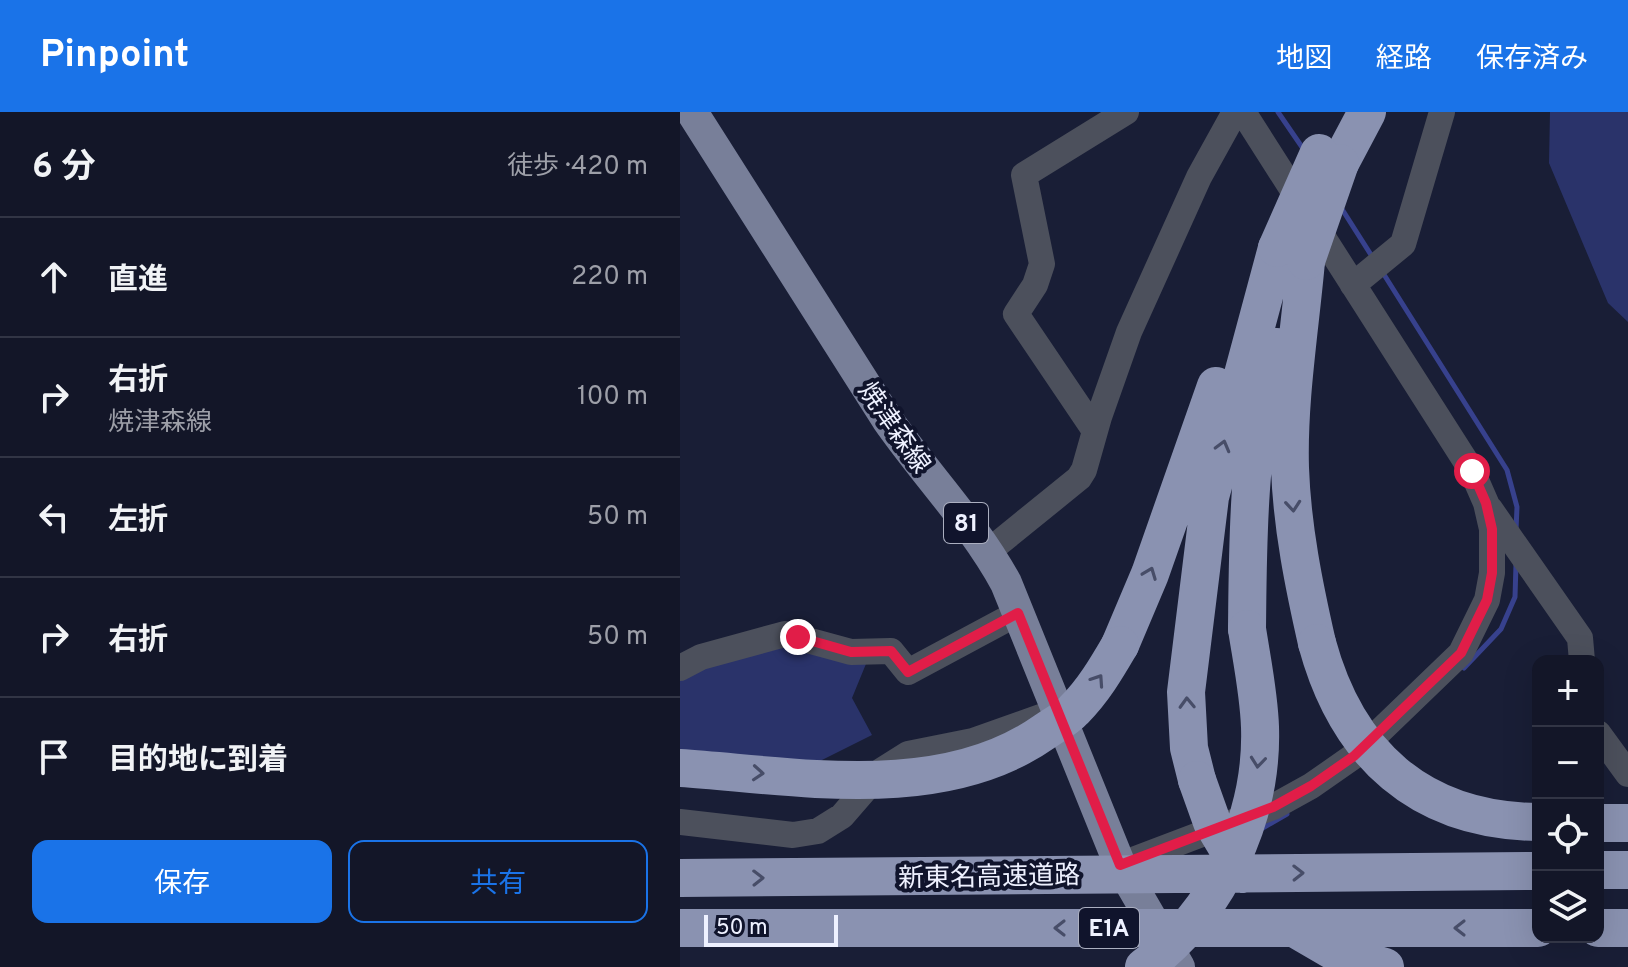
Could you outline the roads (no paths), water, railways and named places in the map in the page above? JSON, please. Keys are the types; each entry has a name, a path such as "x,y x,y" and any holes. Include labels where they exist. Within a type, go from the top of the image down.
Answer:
{"highway":[{"path":"1341,112 1329,158 1291,254 1210,497 1186,692 1189,748 1212,822 1229,854 1262,902 1289,925 1337,953 1385,967"},
{"path":"1329,158 1367,112"},
{"path":"1144,967 1184,932 1209,899 1233,857 1248,815 1257,770 1260,726 1247,629 1251,510 1268,373 1291,254"},
{"path":"1291,254 1290,468 1301,566 1317,643 1335,696 1350,727 1371,753 1413,788 1451,806 1487,817 1532,821"},
{"path":"680,768 855,779 937,775 977,765 1024,746 1071,713 1096,686 1120,645 1150,574 1227,354 1291,254"},
{"path":"1604,823 1628,823"},
{"path":"1604,870 1628,870"},
{"name":"新東名高速道路","path":"680,878 1532,871"},
{"name":"新東名高速道路","path":"680,928 1532,928"},
{"path":"1604,928 1628,928"}],"main road":[{"name":"焼津森線","path":"692,112 887,419 917,462 989,551 1006,583 1120,865 1179,967"}],"street":[{"path":"1095,431 1016,314 1035,285 1042,264 1024,175 1126,112"},
{"path":"989,551 1079,478 1084,470 1129,332 1199,177 1235,112"},
{"path":"1243,112 1472,471 1486,503 1580,638 1581,655"},
{"path":"1353,285 1403,244 1442,112"},
{"path":"1120,865 1273,807 1311,786 1354,756 1423,693 1461,653 1487,600 1492,573 1492,540 1486,503"},
{"path":"680,668 701,657 785,634 851,652 891,651 908,672 1018,613"},
{"path":"680,822 793,835 818,831 842,816 881,771 908,754 973,741 1056,711"},
{"path":"1604,741 1628,774"}],"waterway":[{"path":"1278,112 1304,150"},
{"path":"1340,206 1373,258"},
{"path":"1383,273 1507,470 1517,507 1516,530"},
{"path":"1464,668 1501,629 1515,597 1516,564"},
{"path":"1261,829 1287,814"}]}
